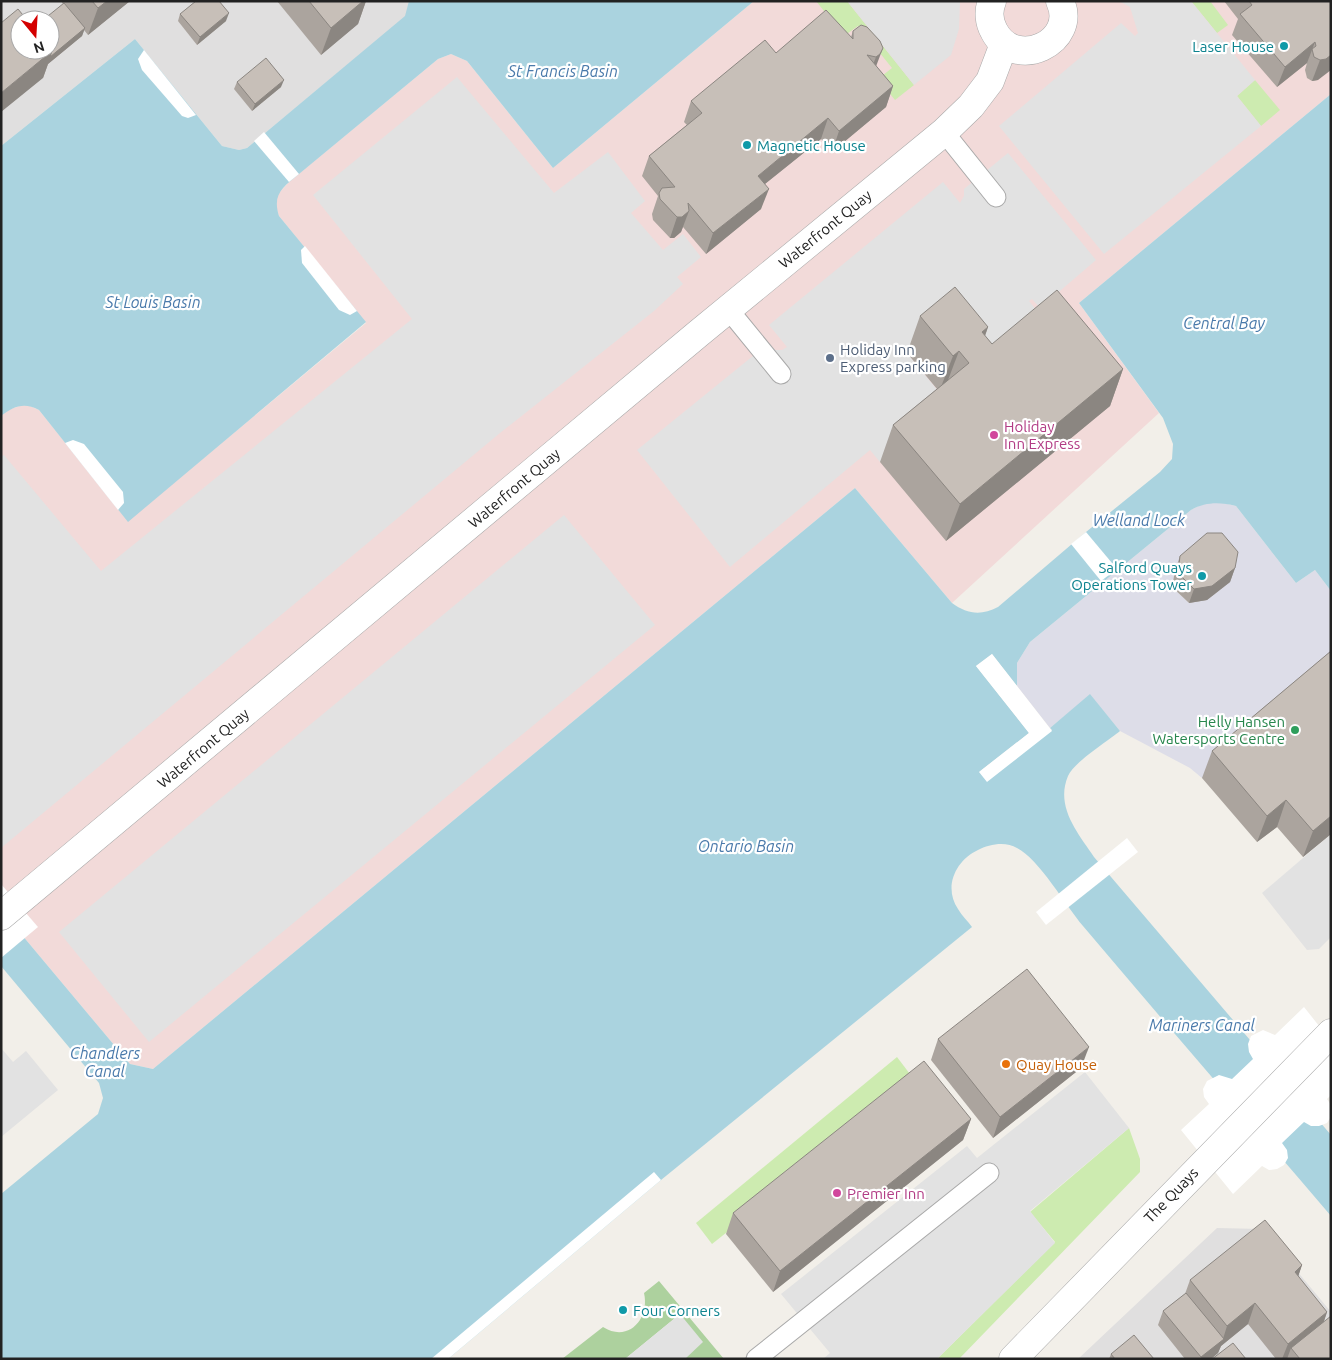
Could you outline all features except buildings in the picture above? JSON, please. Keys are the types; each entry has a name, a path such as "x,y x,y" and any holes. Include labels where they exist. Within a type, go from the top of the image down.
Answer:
{"street":[{"path":"992,1 989,16 991,27 996,36 1004,44 1026,51 1037,50 1047,45 1061,28 1067,2"},
{"name":"Waterfront Quay","path":"9,909 728,309 944,132 971,106 990,81 1004,44"},
{"name":"The Quays","path":"1013,1359 1329,1035"}],"lane":[{"path":"944,132 996,197"},
{"path":"728,309 781,374"},
{"path":"756,1359 989,1173"}],"shaded area":[{"path":"1,1 409,1 406,16 247,148 239,150 222,146 135,39 1,146"},
{"path":"754,1 1331,1 1331,94 1079,303 1159,413 952,603 855,488 153,1069 130,1064 1,910 1,416 8,410 22,405 39,410 128,521 366,323 279,216 275,203 278,194 289,182 438,59 451,54 467,61 553,168"},
{"path":"847,1 960,1 959,29 951,55 914,85"},
{"path":"1119,1 1191,1 1255,80 1237,96 1261,126 1104,254 999,126 1121,23 1135,36 1138,33 1130,7"},
{"path":"457,77 554,193 608,152 645,201 631,213 663,250 683,234 701,257 677,277 683,284 654,311 500,433 1,848 1,457 4,455 101,571 412,319 313,195"},
{"name":"Holiday Inn Express parking","path":"1008,153 1096,260 1040,308 1032,299 1029,301 1046,322 978,381 907,353 939,392 946,408 880,462 870,450 730,567 637,450 769,343 775,350 782,350 787,347 769,325 943,182 960,203 964,196 964,189"},
{"path":"1204,503 1223,503 1236,506 1296,583 1315,570 1331,591 1331,670 1202,778 1190,768 1120,731 1090,695 1050,728 1017,686 1017,663 1030,642 1191,510","holes":["1175,571 1189,603 1173,588"]},
{"path":"564,515 655,625 149,1042 59,932"},
{"path":"1331,834 1331,937 1319,949 1307,950 1262,893"},
{"path":"1,1048 13,1062 26,1051 58,1090 1,1137"},
{"path":"1085,1072 1129,1128 1030,1211 1055,1243 937,1359 823,1359 830,1353 781,1294 967,1146 977,1158"},
{"path":"1217,1228 1262,1229 1331,1312 1331,1359 1078,1359"},
{"path":"680,1314 703,1342 685,1359 625,1359"}],"green space":[{"path":"816,1 847,1 914,85 895,100 878,79 892,68 858,26 844,36"},
{"path":"1191,1 1210,1 1228,25 1217,33"},
{"path":"1255,80 1280,110 1261,126 1237,96"},
{"path":"897,1057 916,1082 712,1244 696,1223"},
{"path":"1129,1128 1140,1159 1140,1172 959,1359 937,1359 1055,1242 1030,1212"},
{"path":"659,1281 724,1359 685,1359 680,1314 625,1359 562,1359 603,1327 621,1332 635,1326 644,1312 644,1293"}],"water":[{"name":"St Louis Basin","path":"409,1 754,1 553,168 467,61 451,54 438,59 293,179 278,196 277,208 279,216 366,322 128,522 39,410 29,406 19,406 1,416 1,146 135,39 222,146 239,150 247,148 405,16"},
{"name":"Ontario Basin","path":"1331,94 1331,591 1315,570 1296,583 1236,506 1218,503 1207,504 1191,510 1030,642 1017,663 1017,686 992,654 976,666 1029,733 979,772 1052,730 1050,728 1090,694 1120,731 1071,770 1065,787 1064,798 1070,819 1094,857 1331,1135 1331,1216 1083,926 1043,872 1017,848 998,844 982,848 970,855 963,860 954,875 952,892 954,901 972,927 661,1180 448,1359 1,1359 1,1194 98,1114 103,1098 99,1083 1,966 1,910 130,1064 153,1069 855,488 952,603 963,610 980,613 998,607 1160,472 1172,459 1173,444 1163,418 1079,303"}],"pier":[{"path":"144,50 196,115 188,118 182,116 142,70 138,59"},
{"path":"264,132 299,174 289,182 254,141"},
{"path":"305,246 357,311 350,315 339,310 302,263 301,250"},
{"path":"73,440 84,444 123,492 124,503 118,510 65,443"},
{"path":"1086,532 1117,569 1101,581 1071,544"},
{"path":"992,654 1052,731 987,782 979,772 1029,733 976,666"},
{"path":"1127,838 1138,852 1046,925 1036,912"},
{"path":"1,884 38,927 1,958"},
{"path":"1304,1007 1331,1041 1331,1095 1327,1099 1331,1105 1330,1118 1327,1123 1319,1126 1311,1126 1304,1122 1282,1143 1287,1150 1288,1158 1284,1165 1277,1169 1269,1170 1262,1166 1233,1194 1181,1130 1209,1104 1204,1097 1203,1089 1207,1081 1219,1075 1232,1079 1253,1059 1249,1052 1248,1044 1251,1036 1263,1030 1275,1035"},
{"path":"654,1172 661,1180 448,1359 431,1359"}],"place":[{"name":"Laser House","path":"1284,46"},
{"name":"Magnetic House","path":"747,145"},
{"name":"Holiday Inn Express parking","path":"830,358"},
{"name":"Holiday Inn Express","path":"994,435"},
{"name":"Salford Quays Operations Tower","path":"1202,576"},
{"name":"Helly Hansen Watersports Centre","path":"1295,730"},
{"name":"Quay House","path":"1006,1064"},
{"name":"Premier Inn","path":"837,1193"},
{"name":"Four Corners","path":"623,1310"}],"water label":[{"name":"St Francis Basin","path":"563,71"},
{"name":"Central Bay","path":"1224,323"},
{"name":"Welland Lock","path":"1139,520"},
{"name":"Mariners Canal","path":"1202,1025"},
{"name":"Chandlers Canal","path":"105,1062"}]}
